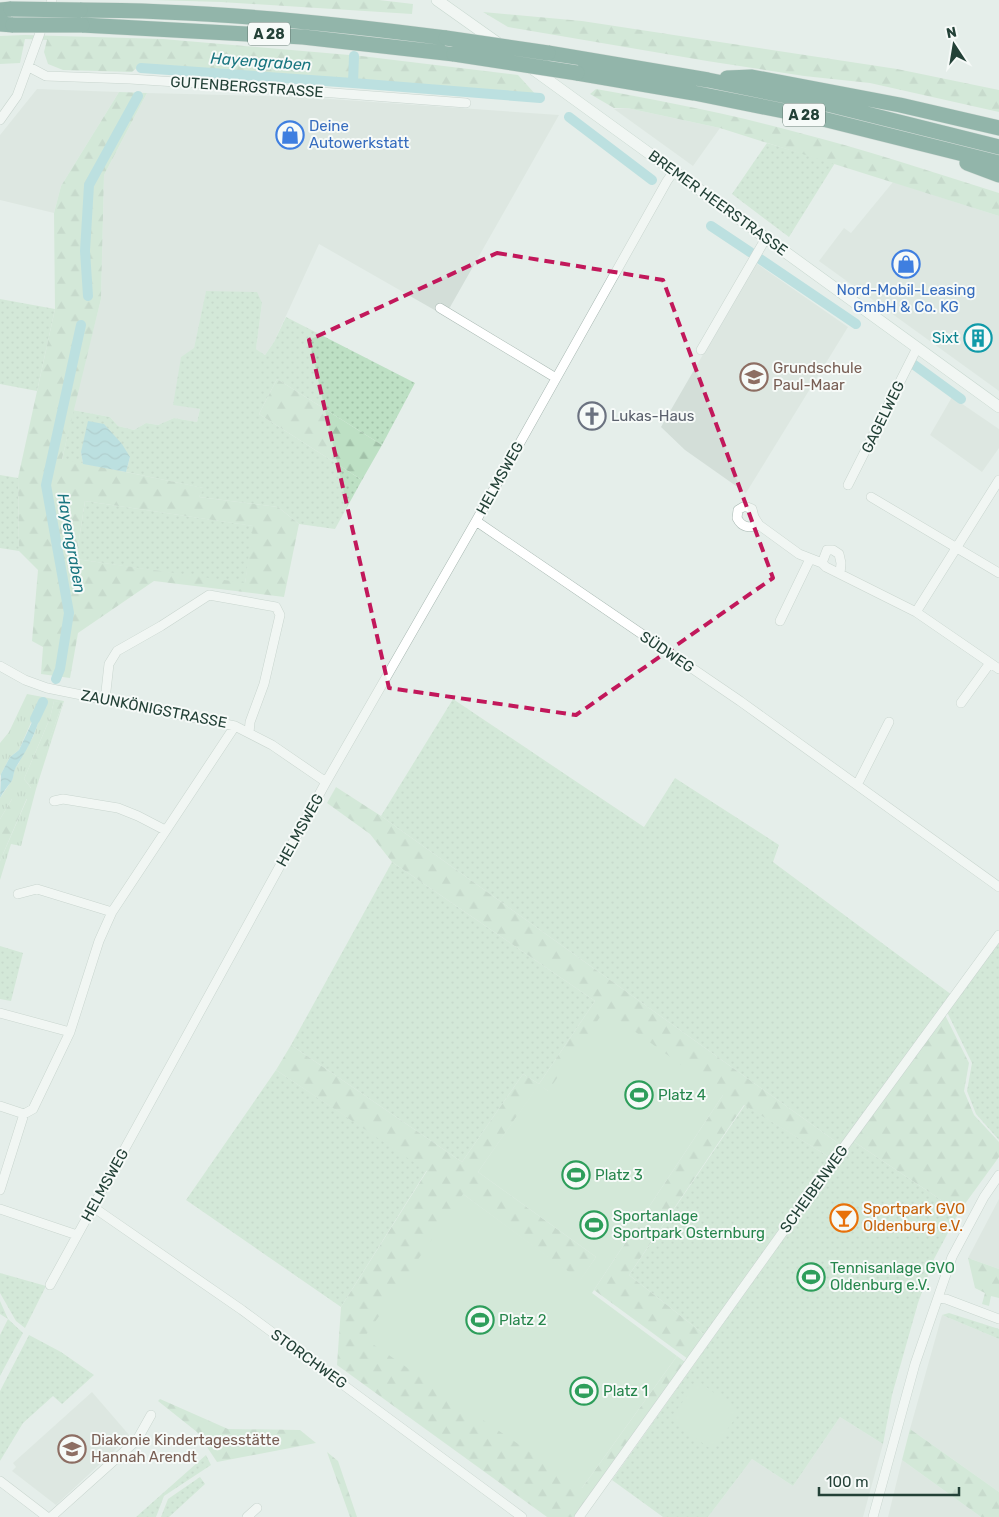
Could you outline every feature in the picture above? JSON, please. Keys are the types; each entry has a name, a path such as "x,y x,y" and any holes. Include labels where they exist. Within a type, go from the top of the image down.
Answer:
{"highway":[{"name":"A 28","path":"81,17 115,10 248,17 376,29 446,38 708,80 831,104 999,147"},
{"name":"A 28","path":"6,17 81,17 303,37 454,54 694,93 819,118 999,163"},
{"path":"708,80 752,77 900,105 999,128"},
{"path":"912,140 999,175"}],"street":[{"path":"0,120 17,96 52,0"},
{"name":"BREMER HEERSTRASSE","path":"439,0 999,407"},
{"name":"GUTENBERGSTRASSE","path":"29,67 46,76 253,86 466,103"},
{"name":"HELMSWEG","path":"50,1285 326,782 476,522 612,276 674,172"},
{"path":"701,350 759,247 766,238"},
{"path":"440,308 556,378"},
{"name":"GAGELWEG","path":"848,485 917,348"},
{"path":"916,612 999,480"},
{"path":"871,497 999,573"},
{"name":"SÜDWEG","path":"476,522 740,701 999,887"},
{"path":"759,525 799,554 810,560 822,563 826,567 916,612 999,669"},
{"path":"822,563 827,550 833,550 838,554 841,563 840,574"},
{"path":"780,621 810,560"},
{"path":"105,700 108,664 116,651 161,626 209,595 276,607 280,615 278,624 264,684 250,722 248,733"},
{"path":"961,703 990,663"},
{"name":"ZAUNKÖNIGSTRASSE","path":"0,666 25,680 41,686 235,726 272,745 326,782"},
{"path":"857,785 888,722"},
{"path":"0,1190 24,1114 33,1109 70,1032 91,970 98,942 112,912 235,726"},
{"path":"54,802 63,800 118,808 165,830"},
{"path":"18,894 38,889 112,912"},
{"name":"SCHEIBENWEG","path":"580,1517 838,1155 999,935"},
{"path":"0,1013 70,1032"},
{"path":"0,1106 24,1114"},
{"path":"873,1517 915,1364 952,1257 984,1198 999,1175"},
{"name":"STORCHWEG","path":"93,1207 242,1310 522,1517"},
{"path":"0,1209 77,1235"},
{"path":"938,1298 946,1299 999,1319"},
{"path":"51,1517 137,1440 151,1415"},
{"path":"0,1481 47,1517"},
{"path":"248,1517 257,1508"}],"highlighted area":[{"path":"497,253 663,280 773,578 576,715 389,688 309,340"}],"shaded area":[{"path":"37,89 119,92 61,186 54,213 0,200 0,135"},
{"path":"147,93 302,97 559,115 445,316 319,244 274,342 265,355 256,349 262,303 206,292 194,349 173,404 200,409 197,422 174,418 158,425 146,423 134,430 118,426 110,417 73,410 101,299 104,175"},
{"path":"627,108 720,128 693,166 614,109"},
{"path":"893,182 999,216 999,391 819,261 844,228 851,233"},
{"name":"Grundschule Paul-Maar","path":"756,263 848,327 746,493 685,450 661,427"},
{"path":"952,397 999,429 999,448 982,472 930,435"},
{"path":"999,1199 999,1269 968,1258"},
{"path":"942,1315 999,1339 999,1492 910,1429"},
{"name":"Diakonie Kindertagesstätte Hannah Arendt","path":"92,1392 130,1436 56,1505 12,1471 16,1467 13,1463"},
{"path":"840,1417 883,1444 863,1517 708,1517 752,1459 793,1486"},
{"path":"902,1460 981,1517 888,1517"}],"green space":[{"path":"153,0 379,0 413,4 412,14 221,2"},
{"path":"483,12 582,21 897,69 999,90 999,112 870,83 804,76 707,61 508,27"},
{"path":"0,36 163,39 361,56 518,75 537,96 140,65 132,72 63,70 48,64 44,52 47,40 25,39 20,63 0,64"},
{"path":"596,89 746,119 923,169 999,193 999,216 720,128 627,108 614,108 590,94"},
{"path":"119,92 147,93 104,175 101,299 62,459 204,488 199,497 278,507 299,524 284,597 154,581 78,633 70,678 41,674 43,647 32,641 38,570 19,551 18,478 55,309 54,213 61,186","holes":["85,501 253,526 245,583 76,559"]},
{"path":"767,143 835,163 789,237 732,194"},
{"path":"206,291 257,292 262,303 256,349 265,355 274,342 286,317 415,383 382,445 277,379 259,414 362,480 335,529 299,524 278,507 199,497 203,488 126,472 130,457 81,452 83,464 62,460 73,410 110,417 118,426 134,430 146,423 158,425 174,418 197,422 200,409 173,405 181,357 194,348"},
{"path":"0,299 55,309 37,391 0,384"},
{"path":"277,379 382,445 362,480 259,414"},
{"path":"0,475 18,478 19,551 0,548"},
{"path":"85,501 254,526 245,584 76,559"},
{"path":"27,694 64,701 36,789 21,846 11,844 0,880 0,861 27,799 12,799 0,819 0,798 12,780 15,768 33,737 42,709 36,711 19,750 10,757 0,776 0,743 9,732","holes":["54,701 63,703 31,788 24,779 50,718"]},
{"path":"453,699 644,827 675,778 779,845 773,862 952,995 842,1146 381,816"},
{"path":"54,701 63,702 32,789 24,779 50,718"},
{"path":"336,787 381,816 842,1146 831,1158 744,1105 629,1275 705,1335 688,1359 594,1290 723,1095 548,1091 539,1085 478,1172 596,1257 580,1281 463,1194 582,1488 677,1356 685,1362 575,1517 547,1517 337,1365 341,1307 427,1171 276,1070 291,1045 462,1162 523,1074 539,1084 595,1001 392,862 370,834 327,803"},
{"path":"27,798 0,861 0,819 12,799"},
{"path":"392,862 595,1001 539,1084 523,1074 462,1162 291,1045"},
{"path":"999,939 999,1140 976,1114 967,1091 972,1063 946,1010"},
{"path":"0,946 23,953 11,1001 0,999"},
{"name":"Sportanlage Sportpark Osternburg","path":"605,1010 723,1095 592,1293 677,1356 582,1488 364,1338 463,1194 580,1280 596,1257 478,1172 539,1084 548,1091"},
{"path":"944,1013 969,1063 964,1091 974,1115 999,1142 999,1157 959,1212 853,1141"},
{"path":"276,1070 427,1170 341,1307 186,1200"},
{"path":"745,1105 831,1158 705,1335 629,1275"},
{"path":"853,1141 959,1212 934,1259 918,1303 892,1395 883,1444 840,1417 793,1486 752,1459 708,1517 663,1517 612,1480"},
{"path":"968,1258 999,1269 999,1298 991,1296 989,1306 982,1304 985,1293 975,1288"},
{"path":"0,1273 46,1286 25,1328 16,1321 0,1293"},
{"path":"0,1301 8,1319 0,1314"},
{"path":"949,1313 999,1329 999,1339 942,1315"},
{"path":"8,1319 23,1333 0,1376 0,1335"},
{"path":"29,1335 61,1352 94,1375 62,1404 53,1396 23,1423 0,1461 0,1391"},
{"path":"698,1381 740,1412 712,1450 670,1419"},
{"path":"160,1399 228,1429 300,1430 316,1443 217,1462 197,1432 158,1401"},
{"path":"910,1429 999,1492 999,1517 981,1517 902,1460"},
{"path":"327,1452 338,1461 357,1517 350,1517"},
{"path":"206,1455 211,1465 164,1496 156,1517 136,1517"},
{"path":"200,1477 205,1484 169,1517 161,1517 168,1499"}],"water":[{"path":"88,421 104,424 122,444 130,457 126,472 83,464 81,452"},
{"path":"39,707 42,707 35,731 15,769 12,780 0,798 1,774 10,757 19,750"}],"waterway":[{"name":"Hayengraben","path":"141,68 353,83 354,56"},
{"path":"353,83 540,98"},
{"name":"Hayengraben","path":"88,296 85,251 89,185 138,96"},
{"path":"569,117 652,180"},
{"path":"711,226 750,252"},
{"path":"760,259 856,324"},
{"name":"Hayengraben","path":"56,679 60,669 69,613 46,485 81,325"},
{"path":"913,364 961,399"},
{"name":"Hayengraben","path":"35,719 43,702"}],"place":[{"name":"Deine Autowerkstatt","path":"290,135"},
{"name":"Nord-Mobil-Leasing GmbH & Co. KG","path":"906,264"},
{"name":"Sixt","path":"978,338"},
{"name":"Grundschule Paul-Maar","path":"754,377"},
{"name":"Lukas-Haus","path":"592,416"},
{"name":"Platz 4","path":"639,1095"},
{"name":"Platz 3","path":"576,1175"},
{"name":"Sportpark GVO Oldenburg e.V.","path":"844,1218"},
{"name":"Sportanlage Sportpark Osternburg","path":"594,1225"},
{"name":"Tennisanlage GVO Oldenburg e.V.","path":"811,1277"},
{"name":"Platz 2","path":"480,1320"},
{"name":"Platz 1","path":"584,1391"},
{"name":"Diakonie Kindertagesstätte Hannah Arendt","path":"72,1449"}]}
